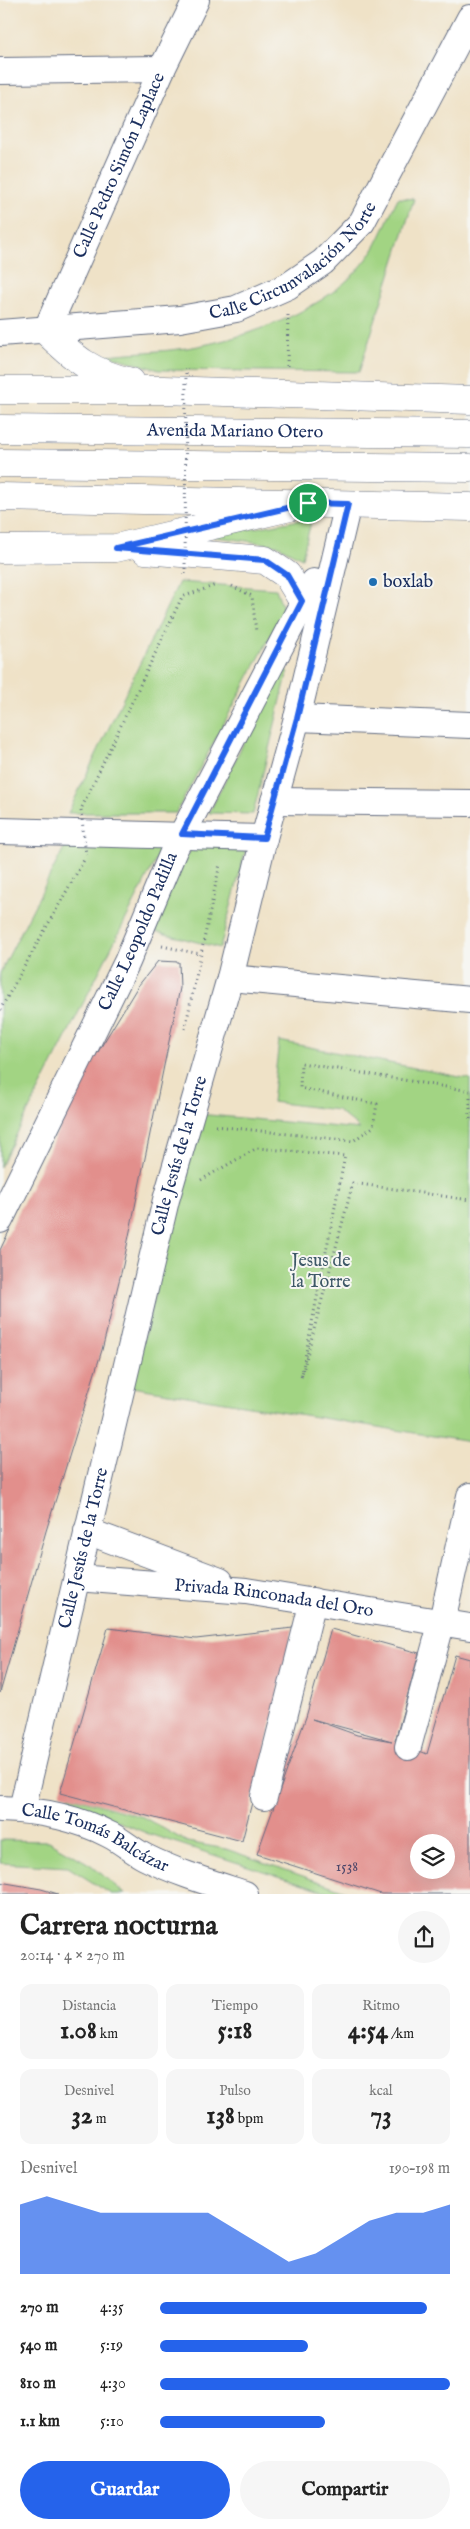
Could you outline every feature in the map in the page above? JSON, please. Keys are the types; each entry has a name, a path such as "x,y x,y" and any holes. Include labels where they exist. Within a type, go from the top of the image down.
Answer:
{"main road":[{"path":"46,331 82,364 114,378 164,390"},
{"path":"0,390 164,390 470,400"},
{"name":"Avenida Mariano Otero","path":"0,428 470,434"},
{"name":"Avenida Mariano Otero","path":"0,463 470,468"},
{"path":"0,497 470,507"},
{"path":"116,548 308,503"},
{"path":"0,549 116,548 265,560 287,575 302,601"}],"street":[{"name":"Calle Pedro Simón Laplace","path":"46,331 162,69 196,0"},
{"name":"Calle Circunvalación Norte","path":"0,333 46,331 189,318 236,308 288,286 324,262 362,222 470,18"},
{"path":"0,71 162,69"},
{"name":"Calle Jesús de la Torre","path":"11,1809 77,1578 166,1200 230,978 264,838 297,718 348,504"},
{"name":"Calle Leopoldo Padilla","path":"0,1220 127,962 182,834 302,601 339,540"},
{"path":"297,718 470,725"},
{"path":"274,801 470,803"},
{"path":"0,831 182,834 264,838"},
{"path":"230,978 470,1000"},
{"path":"408,1748 442,1621 470,1496"},
{"path":"88,1531 246,1591"},
{"name":"Privada Rinconada del Oro","path":"77,1578 246,1591 470,1627"},
{"path":"264,1797 313,1601"},
{"name":"Calle Tomás Balcázar","path":"11,1809 76,1820 111,1835 143,1856 174,1870 245,1894"}],"path":[{"path":"288,286 288,366"},
{"path":"185,574 186,364"},
{"path":"0,1010 86,855 81,810 182,597 222,583"},
{"path":"228,584 252,596 257,639"},
{"path":"153,944 200,954"},
{"path":"215,1126 353,1141 373,1127 377,1104 300,1088 301,1064 470,1091"},
{"path":"470,1098 470,1119"},
{"path":"193,1185 257,1148 345,1156 301,1378 353,1183 470,1200"}],"green space":[{"path":"398,198 414,199 359,372 159,370 107,355 187,348 211,343 261,329 309,307 351,277 367,259 380,237"},
{"path":"312,518 302,558 277,545 209,536"},
{"path":"179,582 276,589 284,611 176,813 68,813"},
{"path":"280,669 288,671 253,814 209,813"},
{"path":"67,842 164,844 0,1167 0,973"},
{"path":"194,843 247,845 220,948 150,930"},
{"name":"Jesus de la Torre","path":"279,1041 470,1079 470,1442 132,1387 198,1114 360,1129 337,1110 272,1102"},
{"path":"69,1796 143,1817 187,1842 226,1849 354,1894 334,1894 149,1834 67,1801"},
{"path":"0,1840 49,1841 91,1865 125,1894 111,1894 68,1867 0,1863"}],"building":[{"path":"158,961 179,962 180,988 123,1265 102,1350 46,1531 0,1693 0,1250 90,1065 138,986"},
{"path":"108,1628 196,1639 293,1628 262,1764 242,1841 60,1793"},
{"path":"331,1629 419,1653 395,1741 427,1754 455,1655 470,1659 470,1894 381,1894 257,1854 306,1717","holes":["312,1719 392,1741 357,1735"]},
{"path":"0,1882 41,1889 58,1894 0,1894"}],"place":[{"name":"boxlab","path":"373,582"}],"route":[{"path":"308,503 348,504 297,718 264,838 182,834 302,601 296,587 287,575 265,560 116,548 308,503"}]}
